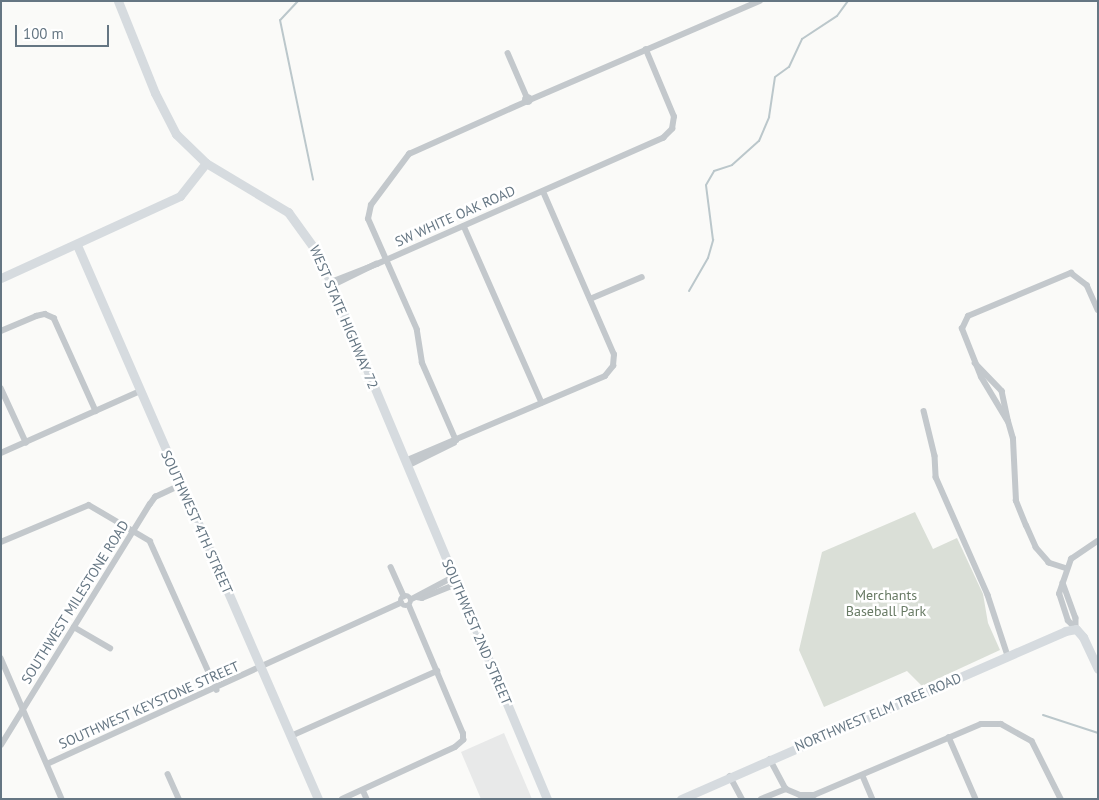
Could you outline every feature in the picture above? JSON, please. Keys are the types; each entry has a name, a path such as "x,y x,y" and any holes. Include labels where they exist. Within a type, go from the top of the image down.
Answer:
{"street":[{"name":"WEST STATE HIGHWAY 72","path":"118,1 165,116 185,145 206,163 288,212 311,241 406,463"},
{"path":"456,441 422,363 417,330 368,219 371,204 409,154 528,99 760,1"},
{"name":"SW WHITE OAK ROAD","path":"331,284 663,138 672,129 674,117 646,50"},
{"path":"508,53 528,99"},
{"path":"1,278 77,245 180,196 206,163"},
{"path":"406,463 605,376 613,366 614,355 543,192"},
{"path":"464,226 542,403"},
{"name":"SOUTHWEST 4TH STREET","path":"77,245 318,799"},
{"path":"1008,422 974,361 962,329 968,316 1061,275 1071,273 1079,276 1087,285 1098,310"},
{"path":"590,299 642,278"},
{"path":"1,331 36,316 48,315 58,327 96,411"},
{"path":"974,361 1002,391 1016,458 1016,501 1026,526 1036,548 1049,563 1067,569"},
{"path":"1,388 26,442"},
{"path":"1,453 140,391"},
{"path":"924,412 935,456 936,477 988,595 994,622 1008,656"},
{"name":"SOUTHWEST 2ND STREET","path":"406,463 547,799"},
{"name":"SOUTHWEST MILESTONE ROAD","path":"1,745 152,500 181,485"},
{"path":"1,542 85,505 97,508 134,531 155,547 216,690"},
{"path":"1098,540 1080,550 1067,569 1063,583 1076,618 1076,629 1084,637 1098,667"},
{"path":"342,799 456,747 463,740 464,734 409,606 401,603 404,596 391,567"},
{"path":"409,606 414,598 455,580"},
{"path":"404,596 414,598"},
{"name":"SOUTHWEST KEYSTONE STREET","path":"47,764 216,690 260,667 401,603"},
{"path":"74,627 110,648"},
{"name":"NORTHWEST ELM TREE ROAD","path":"681,799 1008,656 1076,629"},
{"path":"1,658 62,799"},
{"path":"291,736 437,671"},
{"path":"770,759 786,789 800,795 814,795 863,776 981,724 1012,727 1032,741 1061,799"},
{"path":"949,737 976,799"},
{"path":"168,774 179,799"},
{"path":"730,776 742,799"},
{"path":"863,776 874,799"},
{"path":"761,799 786,789"},
{"path":"363,790 367,799"}],"shaded area":[{"path":"504,733 532,799 481,799 461,752"}],"green space":[{"name":"Merchants Baseball Park","path":"915,512 933,549 957,538 983,594 988,623 1000,650 922,686 907,671 824,707 799,650 822,552"}],"waterway":[{"path":"298,1 280,20 313,180"},
{"path":"689,291 708,258 713,240 706,185 714,171 732,165 759,141 769,117 775,77 789,67 802,39 837,16 848,1"},
{"path":"1043,715 1098,733"}]}
